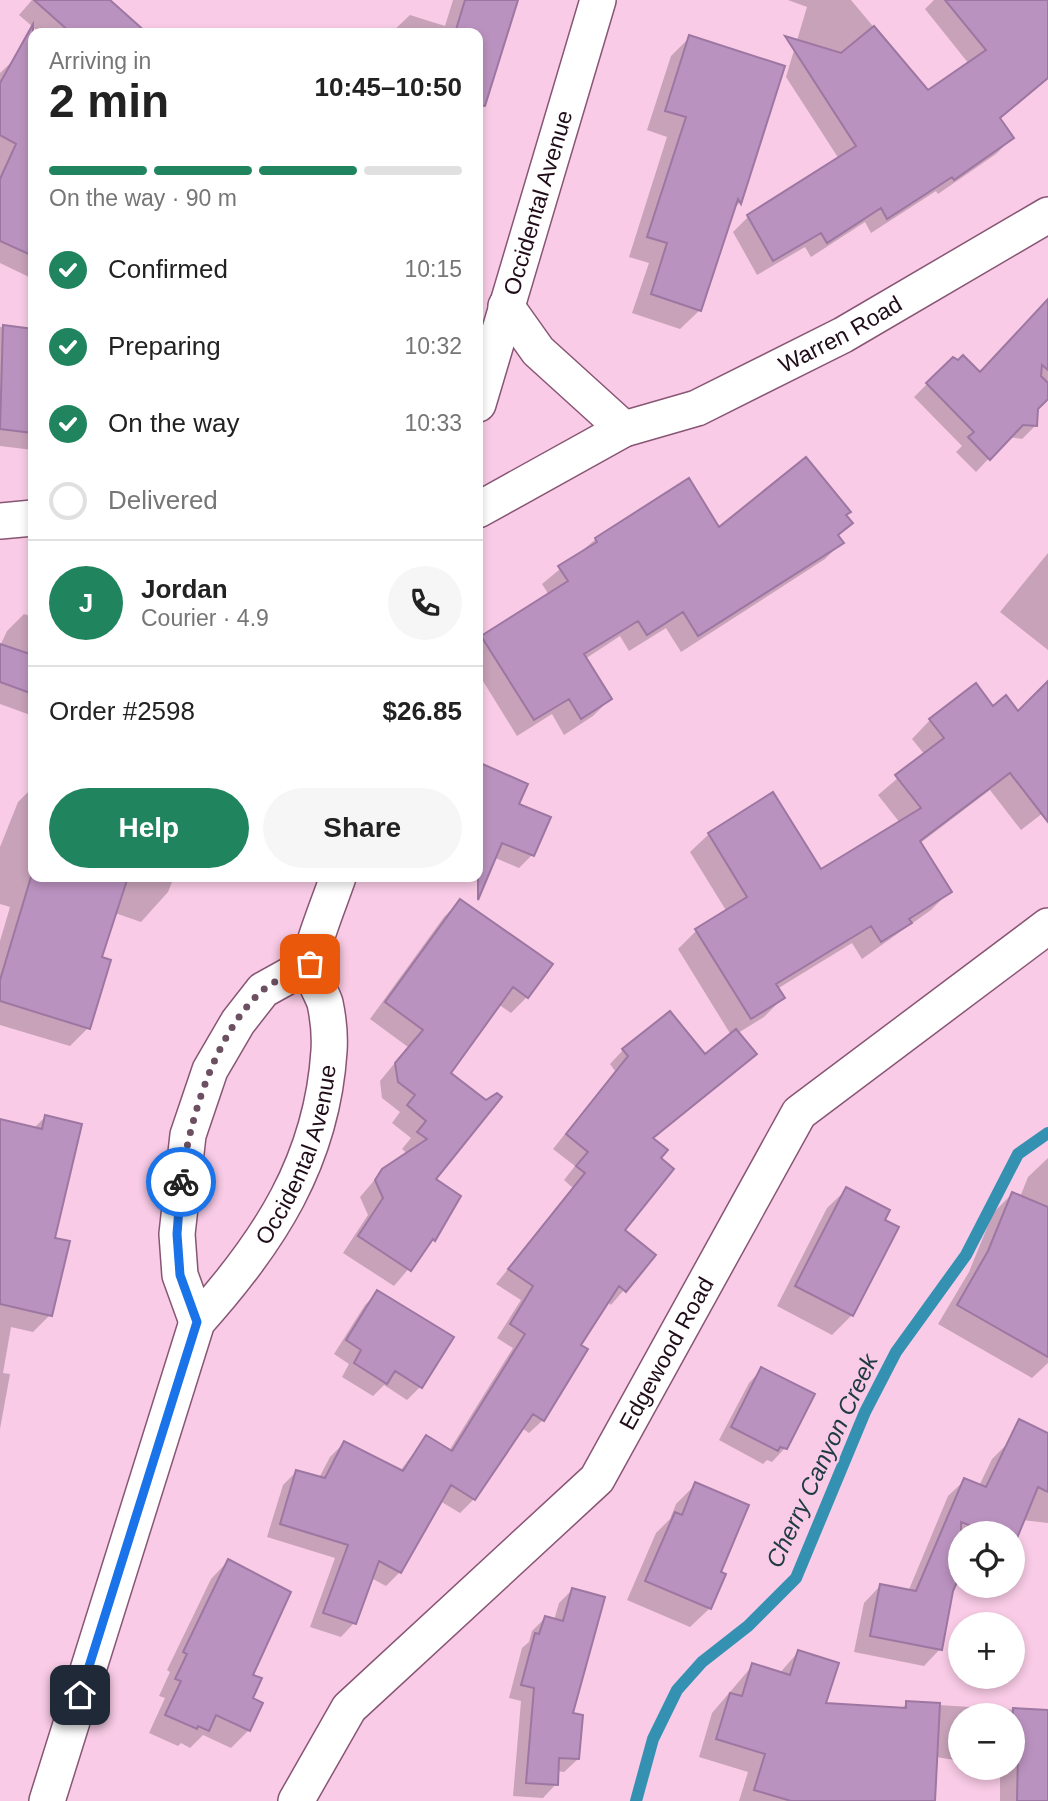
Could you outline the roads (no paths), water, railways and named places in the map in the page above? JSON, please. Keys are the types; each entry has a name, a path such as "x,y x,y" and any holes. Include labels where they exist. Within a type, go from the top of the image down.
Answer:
{"street":[{"name":"Occidental Avenue","path":"483,384 598,0"},
{"name":"Warren Road","path":"483,507 624,429 697,408 843,335 1048,215"},
{"path":"506,306 538,351 624,429"},
{"path":"0,521 28,518"},
{"path":"197,1322 180,1275 177,1234 188,1135 210,1069 238,1022 263,990 310,964 336,882"},
{"name":"Edgewood Road","path":"296,1801 349,1708 597,1479 799,1113 1048,926"},
{"name":"Occidental Avenue","path":"47,1801 197,1322 225,1291 267,1235 294,1191 313,1139 329,1049 325,1004 310,964"}],"waterway":[{"name":"Cherry Canyon Creek","path":"636,1801 653,1739 677,1690 702,1662 748,1626 796,1578 865,1412 896,1352 966,1255 1018,1154 1048,1133"}]}
